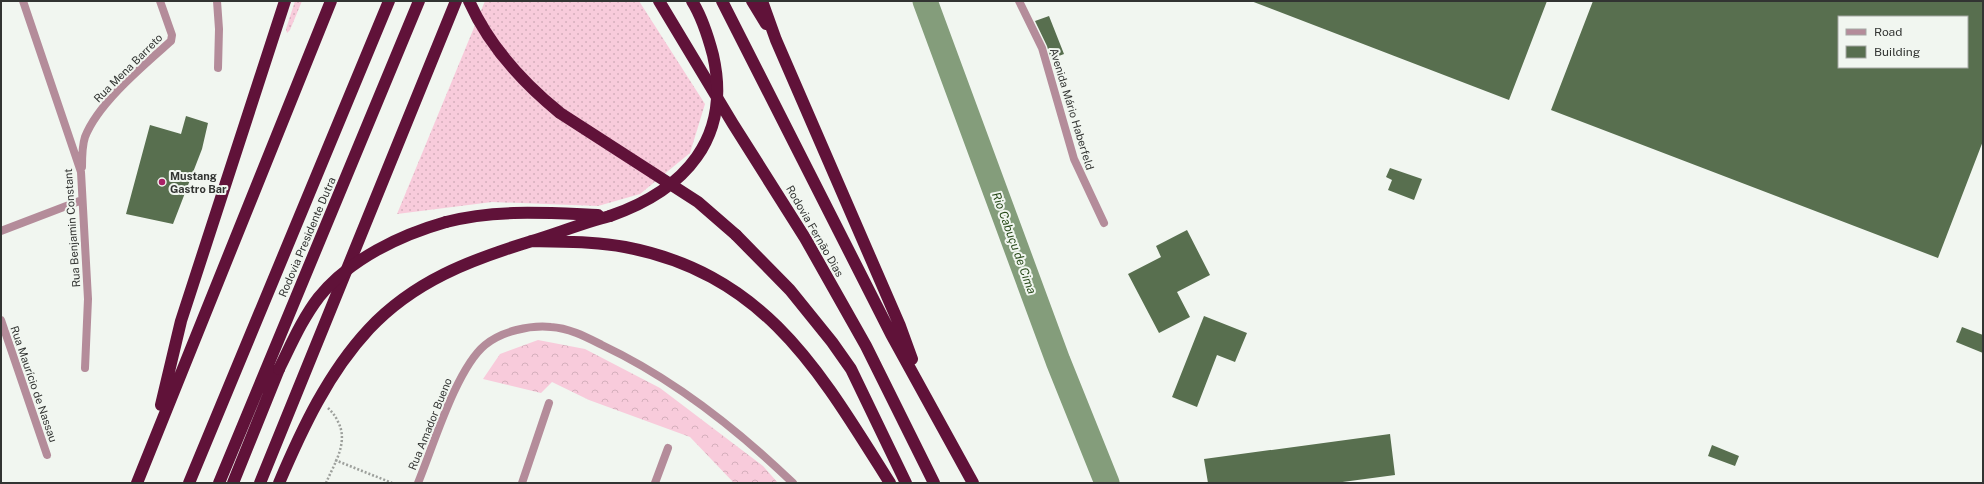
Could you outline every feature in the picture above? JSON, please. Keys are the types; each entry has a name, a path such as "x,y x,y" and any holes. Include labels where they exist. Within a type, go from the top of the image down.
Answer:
{"highway":[{"path":"151,445 181,321 286,1"},
{"path":"137,483 151,445 331,1"},
{"name":"Rodovia Presidente Dutra","path":"189,483 389,1"},
{"name":"Rodovia Presidente Dutra","path":"219,483 419,1"},
{"path":"260,483 456,1"},
{"path":"469,1 496,48 515,72 542,99 560,113 698,202 736,235 790,290 828,336 851,369 906,483"},
{"name":"Rodovia Fernão Dias","path":"660,1 733,124 805,238 866,346 934,483"},
{"path":"279,483 306,424 320,398 346,358 369,330 388,311 412,292 437,277 500,250 630,209 662,192 685,173 706,143 711,131 716,103 716,69 703,25 692,1"},
{"name":"Rodovia Fernão Dias","path":"722,1 891,334 921,386 972,483"},
{"path":"752,1 776,40"},
{"path":"762,1 776,40 900,326 921,386"},
{"path":"233,483 279,369 298,329 315,304 339,278 384,247 414,232 446,222 478,215 506,212 610,216"},
{"path":"532,241 600,244 626,247 653,254 702,272 752,301 788,336 810,362 842,406 890,483"}],"street":[{"name":"Rua Benjamin Constant","path":"23,1 81,172 88,299 85,368"},
{"name":"Rua Mena Barreto","path":"81,172 84,138 94,120 140,69 171,41 172,35 160,1"},
{"path":"216,1 219,29 218,68"},
{"name":"Avenida Mário Haberfeld","path":"1019,1 1042,48 1074,159 1104,223"},
{"path":"1,231 82,200"},
{"name":"Rua Maurício de Nassau","path":"1,320 47,455"},
{"name":"Rua Amador Bueno","path":"418,483 462,374 485,345 502,336 529,326 552,327 577,333 625,356 667,381 738,432 793,483"},
{"path":"522,483 550,403"},
{"path":"655,483 668,448"}],"path":[{"path":"320,398 338,421 342,434 342,448 335,460 326,483"},
{"path":"335,460 392,483"}],"green space":[{"path":"295,1 302,1 290,30 287,33 286,29"},
{"path":"485,1 639,1 705,104 690,153 640,194 598,206 492,202 397,214"},
{"path":"538,340 585,349 660,388 763,466 778,483 734,483 690,437 589,400 552,382 541,393 483,379 500,354"}],"building":[{"path":"1251,1 1547,1 1509,100"},
{"path":"1593,1 1983,1 1983,141 1938,258 1551,110"},
{"path":"1049,16 1064,54 1051,59 1047,46 1035,21"},
{"name":"Mustang Gastro Bar","path":"186,116 208,123 202,149 173,224 126,214 150,125 181,134"},
{"path":"1390,168 1422,179 1414,200 1388,190 1392,180 1386,177"},
{"path":"1187,230 1210,275 1177,292 1190,317 1159,333 1128,274 1161,257 1156,246"},
{"path":"1204,316 1247,333 1235,362 1217,355 1197,407 1172,397"},
{"path":"1962,327 1983,335 1983,353 1956,342"},
{"path":"1390,434 1395,475 1335,483 1208,483 1204,459"},
{"path":"1712,445 1739,456 1735,466 1708,456"}],"waterway":[{"name":"Rio Cabuçu de Cima","path":"925,1 1058,361 1107,483"}],"place":[{"name":"Mustang Gastro Bar","path":"162,182"}]}
